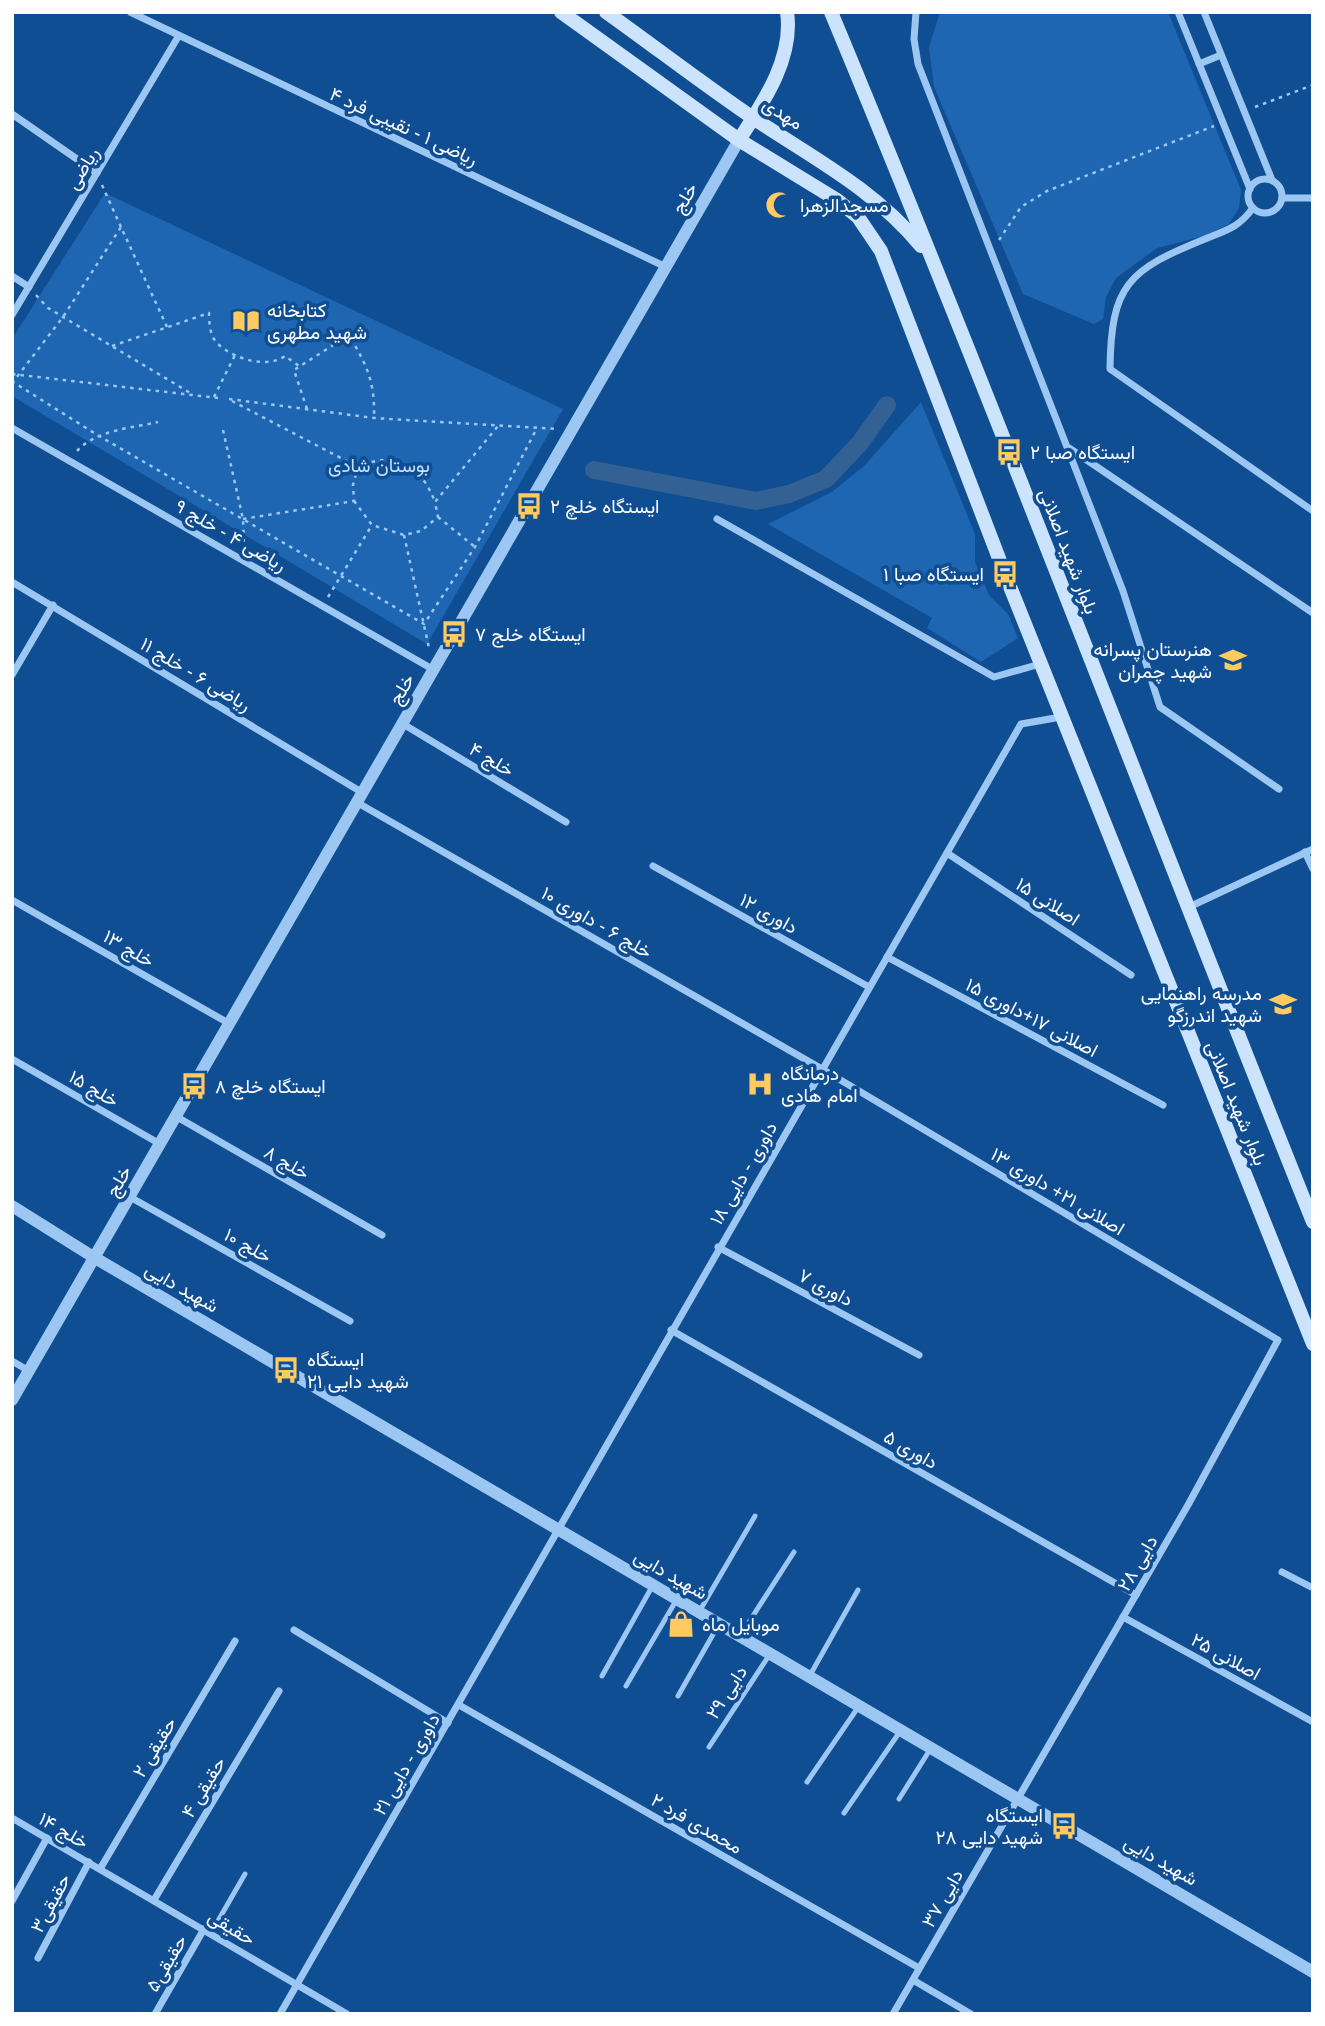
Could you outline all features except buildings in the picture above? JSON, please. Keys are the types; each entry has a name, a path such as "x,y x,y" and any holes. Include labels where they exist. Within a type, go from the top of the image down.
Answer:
{"main road":[{"path":"561,12 739,140 779,70 787,41 787,12"},
{"name":"مهدی","path":"606,12 753,118 852,180 898,218 930,257"},
{"name":"بلوار شهید اصلانی","path":"831,12 1051,555 1186,908 1313,1222"},
{"name":"بلوار شهید اصلانی","path":"739,140 837,200 858,217 881,251 1041,663 1313,1345"}],"street":[{"name":"ریاضی ۱ - نقیبی فرد ۴","path":"130,12 666,267"},
{"path":"839,12 840,34"},
{"path":"916,12 914,39 918,64 1069,447 1123,591 1160,707 1279,789"},
{"path":"1178,12 1250,189 1248,197 1254,208 1271,212 1279,206 1282,198 1279,186 1272,180 1204,12"},
{"name":"ریاضی","path":"12,315 178,37"},
{"path":"1199,64 1221,55"},
{"path":"12,114 97,173"},
{"name":"خلج","path":"12,1400 739,140"},
{"path":"1250,189 1262,179 1272,180"},
{"path":"1282,198 1313,198"},
{"path":"1254,208 1240,225 1163,256 1128,282 1111,323 1110,369 1313,511"},
{"path":"12,276 29,287"},
{"name":"ریاضی ۴ - خلج ۹","path":"12,428 434,670"},
{"path":"1069,447 1313,613"},
{"path":"717,519 994,677 1041,663"},
{"name":"ریاضی ۶ - خلج ۱۱","path":"12,582 360,798"},
{"path":"12,674 53,606"},
{"name":"داوری - دایی ۱۸","path":"560,1531 671,1330 1021,724 1062,716"},
{"name":"خلج ۴","path":"403,724 566,822"},
{"name":"خلج ۶ - داوری ۱۰","path":"360,798 821,1069"},
{"path":"1186,908 1309,850 1313,869"},
{"name":"اصلانی ۱۵","path":"947,853 1132,975"},
{"name":"داوری ۱۲","path":"653,866 869,987"},
{"name":"خلج ۱۳","path":"12,900 230,1024"},
{"name":"اصلانی ۱۷+داوری ۱۵","path":"887,957 1163,1105"},
{"name":"خلج ۱۵","path":"12,1059 161,1144"},
{"name":"اصلانی ۲۱+ داوری ۱۳","path":"821,1069 1278,1340"},
{"name":"خلج ۸","path":"177,1117 382,1235"},
{"name":"خلج ۱۰","path":"130,1197 350,1321"},
{"name":"شهید دایی","path":"12,1206 95,1258 1313,1972"},
{"name":"داوری ۷","path":"719,1247 919,1355"},
{"name":"داوری ۵","path":"671,1330 1136,1595"},
{"name":"دایی ۲۸","path":"1018,1799 1136,1595 1278,1340"},
{"path":"12,1361 29,1371"},
{"name":"داوری - دایی ۲۱","path":"280,2014 560,1531"},
{"path":"1282,1572 1313,1588"},
{"name":"اصلانی ۲۵","path":"1123,1617 1313,1722"},
{"path":"294,1630 448,1724"},
{"name":"حقیقی ۲","path":"100,1869 235,1641"},
{"name":"حقیقی ۴","path":"154,1900 279,1691"},
{"name":"محمدی فرد ۲","path":"459,1704 919,1968"},
{"name":"دایی ۳۷","path":"893,2014 1018,1799"},
{"name":"خلج ۱۴","path":"12,1818 100,1869"},
{"path":"12,1901 47,1838"},
{"name":"حقیقی۳","path":"38,1958 89,1862"},
{"name":"حقیقی","path":"100,1869 347,2014"},
{"name":"حقیقی۵","path":"155,2014 208,1931"},
{"path":"913,1980 971,2014"}],"lane":[{"path":"699,1612 755,1516"},
{"path":"740,1636 794,1552"},
{"path":"602,1676 653,1586"},
{"path":"809,1677 858,1590"},
{"path":"626,1686 677,1599"},
{"path":"678,1696 719,1624"},
{"name":"دایی ۲۹","path":"709,1747 770,1654"},
{"path":"807,1782 859,1706"},
{"path":"844,1813 901,1730"},
{"path":"900,1799 931,1748"},
{"path":"208,1931 245,1874"}],"path":[{"path":"1245,111 1313,85"},
{"path":"991,252 1021,207 1047,191 1224,122"},
{"path":"97,173 167,327"},
{"path":"121,227 63,317 15,374 13,382 99,436 424,624"},
{"path":"29,287 48,308 195,396"},
{"path":"112,346 209,313 209,327 218,344 255,362 279,360 285,356 299,366"},
{"path":"307,409 293,370 349,335 367,365 374,391 374,418"},
{"path":"213,398 236,353"},
{"path":"15,374 218,398"},
{"path":"358,467 229,399 374,418 572,430"},
{"path":"70,460 85,443 99,436 158,422"},
{"path":"435,502 498,426"},
{"path":"424,624 474,547 537,428"},
{"path":"223,430 243,519 245,539 241,559"},
{"path":"438,517 421,531 404,535 372,525 354,501 353,485 358,467 377,458 404,462 428,485 438,517 474,547"},
{"path":"243,519 354,501"},
{"path":"323,606 339,575 372,525"},
{"path":"404,535 434,670"}],"green space":[{"path":"940,12 1168,12 1241,190 1239,208 1229,224 1207,235 1157,248 1116,278 1106,297 1103,319 1094,324 1023,294 934,87 929,47"},
{"name":"بوستان شادی","path":"105,193 563,409 427,644 12,396 12,339"},
{"path":"921,402 975,534 975,562 989,595 1008,614 1018,638 981,662 927,628 932,618 768,524 832,492 865,465"}],"waterway":[{"path":"594,470 756,501 789,494 826,479 860,443 887,405"}],"place":[{"name":"مسجدالزهرا","path":"779,205"},
{"name":"کتابخانه شهید مطهری","path":"246,321"},
{"name":"ایستگاه صبا ۲","path":"1009,452"},
{"name":"ایستگاه خلچ ۲","path":"529,506"},
{"name":"ایستگاه صبا ۱","path":"1005,574"},
{"name":"ایستگاه خلج ۷","path":"454,634"},
{"name":"هنرستان پسرانه شهید چمران","path":"1233,660"},
{"name":"مدرسه راهنمایی شهید اندرزگو","path":"1283,1004"},
{"name":"درمانگاه امام هادی","path":"760,1084"},
{"name":"ایستگاه خلچ ۸","path":"194,1086"},
{"name":"ایستگاه شهید دایی ۲۱","path":"286,1370"},
{"name":"موبایل ماه","path":"681,1624"},
{"name":"ایستگاه شهید دایی ۲۸","path":"1064,1826"}]}
